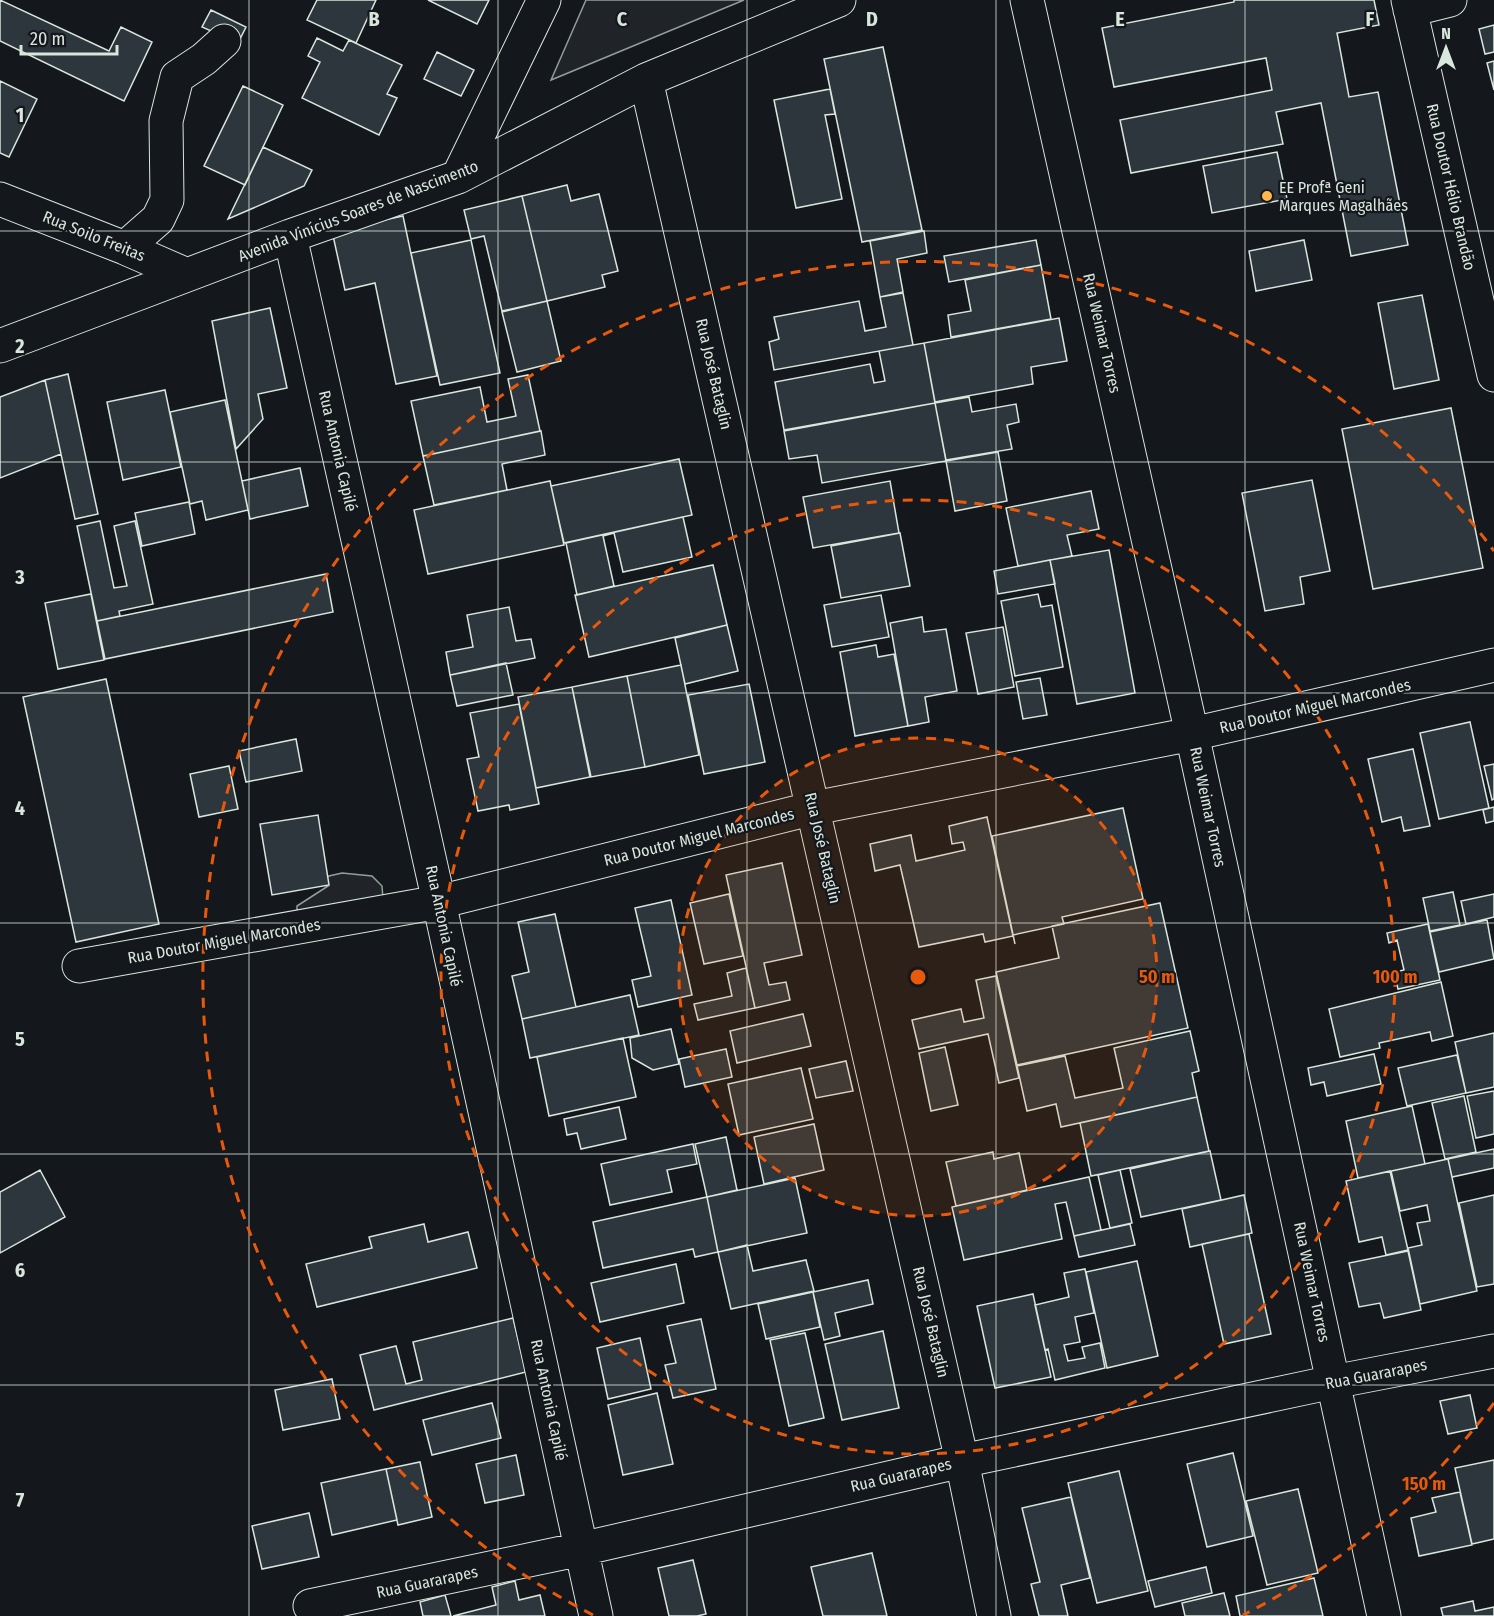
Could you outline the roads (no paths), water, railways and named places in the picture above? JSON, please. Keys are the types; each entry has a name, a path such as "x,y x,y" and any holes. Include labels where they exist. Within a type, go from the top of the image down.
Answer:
{"street":[{"path":"458,177 543,0"},
{"name":"Avenida Vinícius Soares de Nascimento","path":"0,346 290,236 458,177 646,80 839,0"},
{"name":"Rua Weimar Torres","path":"1027,0 1192,734 1384,1616"},
{"path":"1409,5 1450,0"},
{"name":"Rua Doutor Hélio Brandão","path":"1409,5 1494,375"},
{"path":"125,248 158,219 167,200 166,121 177,77 204,59 224,41"},
{"name":"Rua José Bataglin","path":"646,80 962,1461 994,1616"},
{"name":"Rua Soilo Freitas","path":"0,199 125,248 187,276"},
{"name":"Rua Antonia Capilé","path":"290,236 440,902 596,1616"},
{"name":"Rua Doutor Miguel Marcondes","path":"79,966 440,902 814,808 1192,734 1494,665"},
{"name":"Rua Guararapes","path":"310,1606 581,1549 962,1461 1334,1382 1494,1351"}],"place":[{"name":"EE Profª Geni Marques Magalhães","path":"1267,196"}]}
